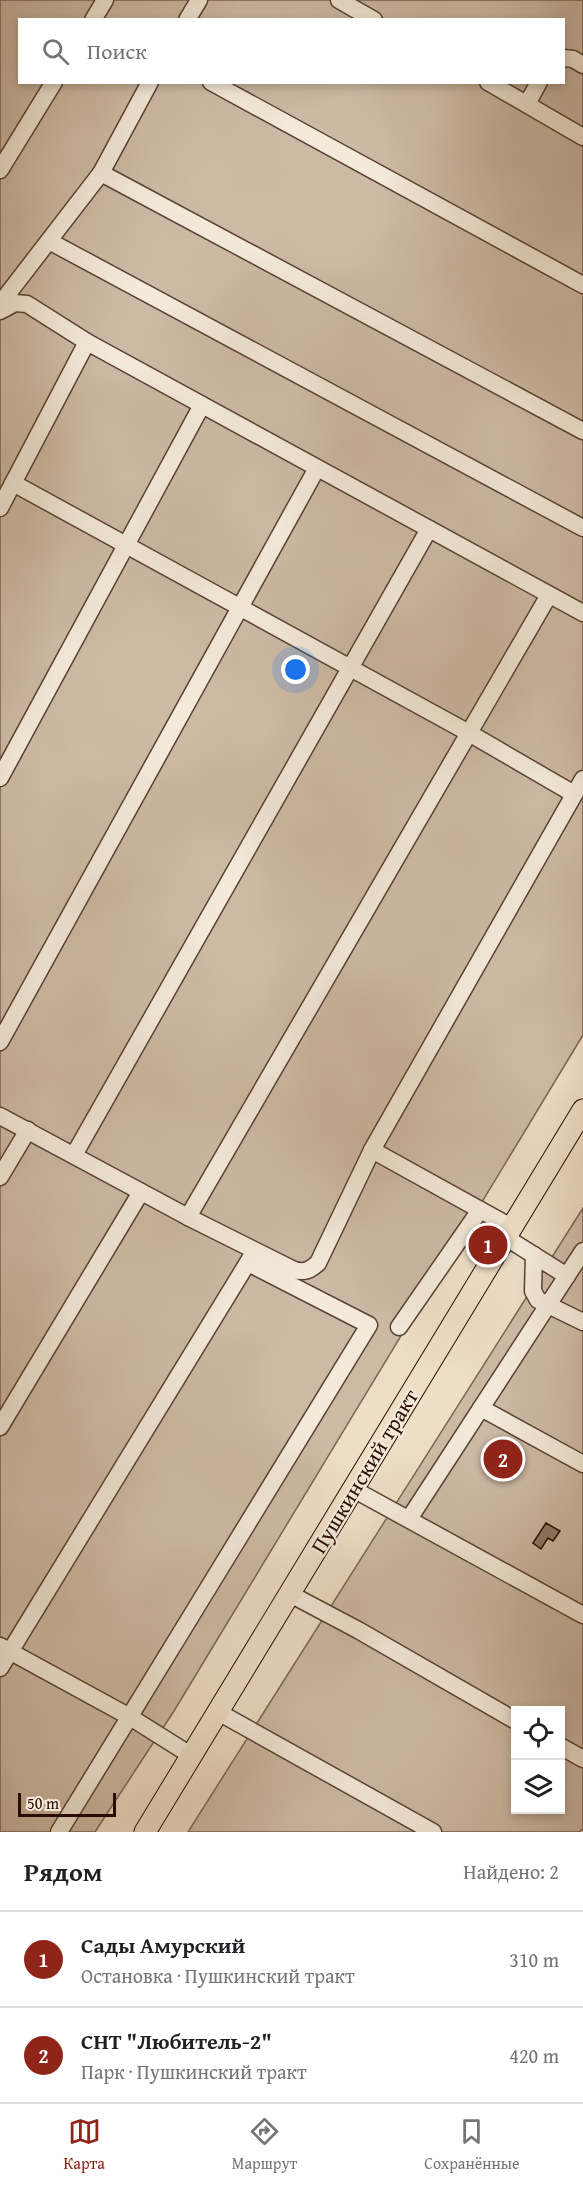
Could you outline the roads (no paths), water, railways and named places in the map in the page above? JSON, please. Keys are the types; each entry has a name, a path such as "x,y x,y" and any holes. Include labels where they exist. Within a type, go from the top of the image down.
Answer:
{"main road":[{"name":"Пушкинский тракт","path":"145,1832 583,1110"}],"lane":[{"path":"94,18 105,0"},
{"path":"188,18 199,0"},
{"path":"339,0 370,18"},
{"path":"565,58 573,59 583,65"},
{"path":"0,170 53,84"},
{"path":"0,303 101,173 149,84"},
{"path":"215,84 583,285"},
{"path":"492,84 583,137"},
{"path":"527,104 538,84"},
{"path":"101,173 583,431"},
{"path":"49,241 583,528"},
{"path":"0,310 15,303 27,304 87,342 583,613"},
{"path":"0,508 87,342"},
{"path":"0,778 201,405"},
{"path":"0,1042 317,468"},
{"path":"13,483 469,733 576,800"},
{"path":"74,1155 429,530"},
{"path":"188,1217 549,595"},
{"path":"251,1257 302,1272 318,1263 372,1150 576,800 583,779"},
{"path":"0,1116 188,1217 251,1257 369,1325 59,1832"},
{"path":"0,1177 28,1130"},
{"path":"372,1150 480,1210 534,1255 567,1276"},
{"path":"0,1426 141,1192"},
{"path":"399,1327 480,1210"},
{"path":"410,1519 583,1251"},
{"path":"534,1255 533,1291 538,1300 583,1322"},
{"path":"0,1668 5,1648 251,1257"},
{"path":"481,1408 583,1464"},
{"path":"352,1489 583,1615"},
{"path":"290,1594 358,1630 511,1718"},
{"path":"5,1648 130,1717 192,1756"},
{"path":"218,1712 433,1832"},
{"path":"565,1748 583,1759"}],"place":[{"name":"Сады Амурский","path":"488,1245"},
{"name":"СНТ \"Любитель-2\"","path":"503,1459"}]}
